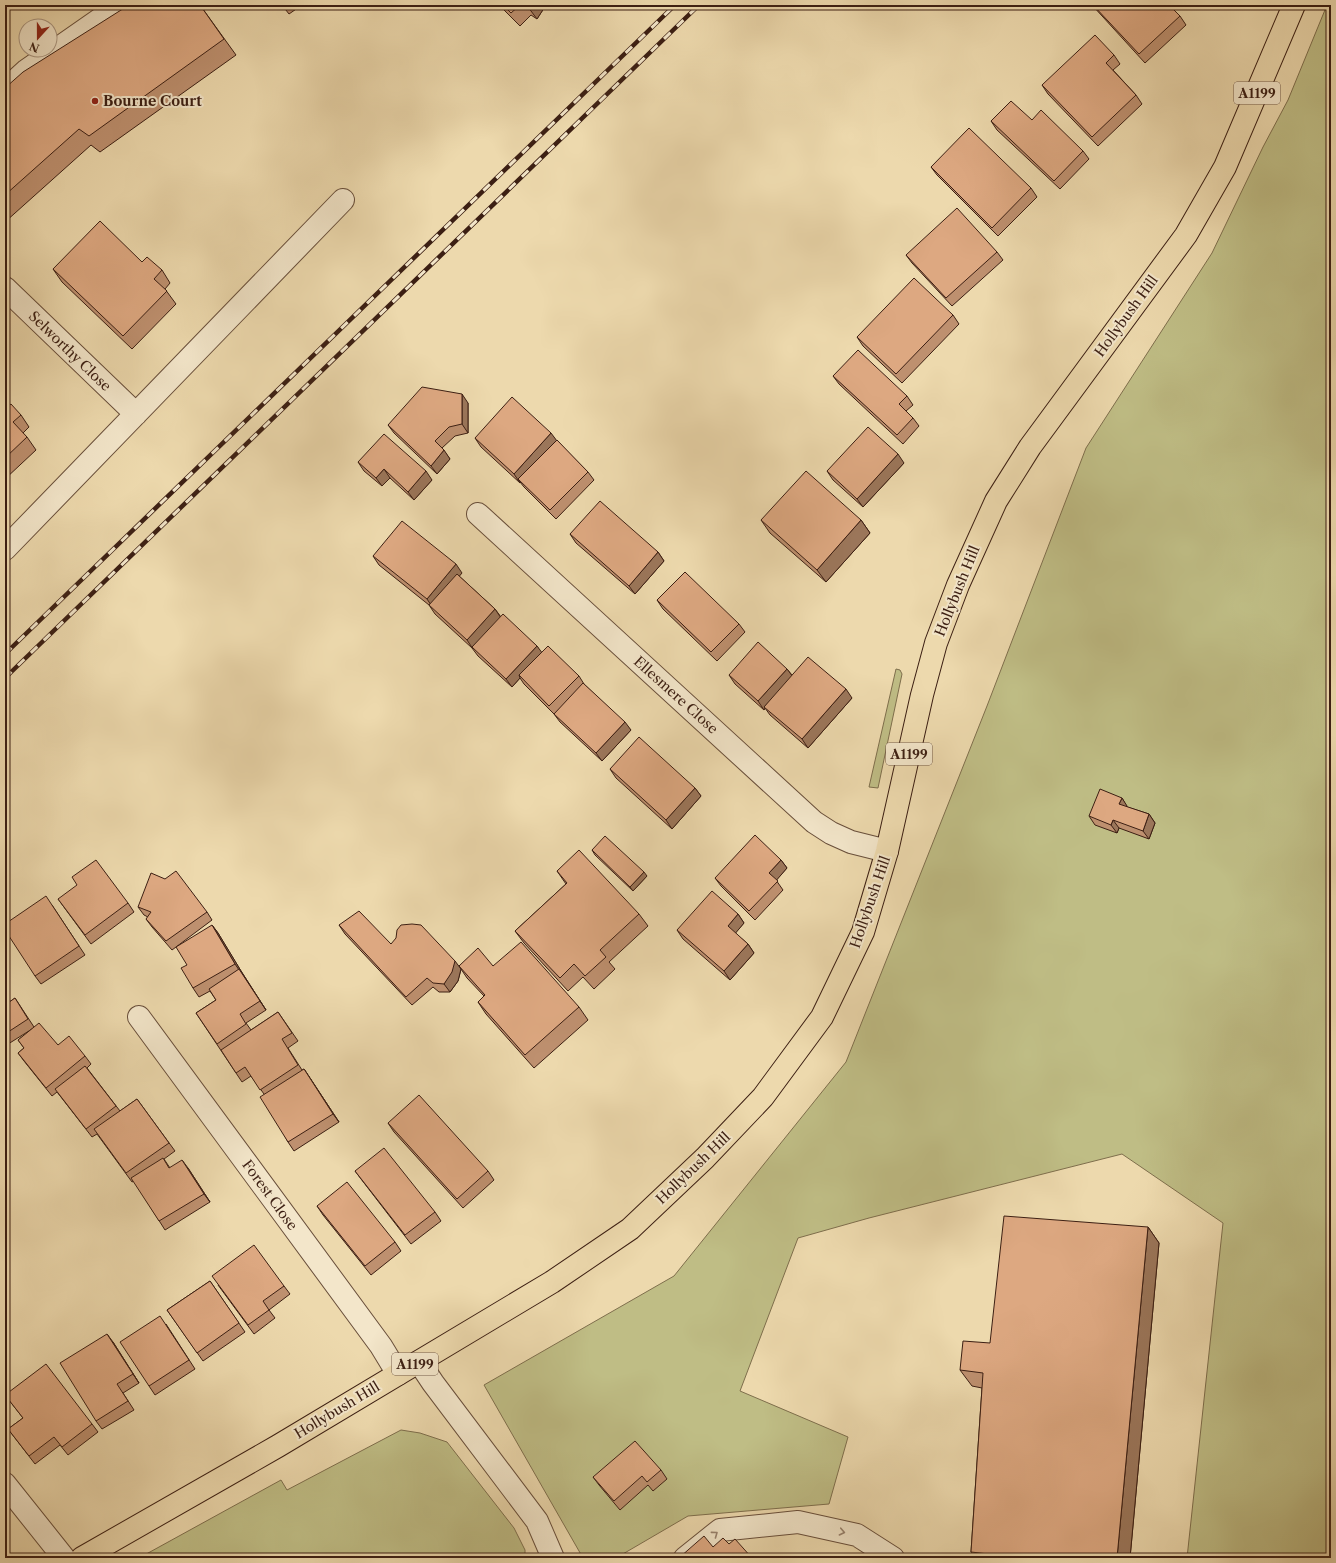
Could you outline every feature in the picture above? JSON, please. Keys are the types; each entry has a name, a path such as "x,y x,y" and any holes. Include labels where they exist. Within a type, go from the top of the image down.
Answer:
{"main road":[{"name":"Hollybush Hill","path":"82,1558 278,1446 552,1282 630,1229 705,1158 763,1097 822,1017 862,932 887,851 922,695 936,643 958,585 996,501 1030,447 1186,235 1225,167 1294,5"}],"street":[{"path":"5,90 27,70 116,8"},
{"path":"5,549 343,200"},
{"name":"Selworthy Close","path":"5,288 136,414"},
{"name":"Ellesmere Close","path":"478,514 814,822 831,834 851,842 887,851"},
{"name":"Forest Close","path":"140,1017 381,1346 398,1374"},
{"path":"419,1362 536,1521 553,1558"},
{"path":"5,1484 64,1558"},
{"path":"685,1558 720,1530 798,1522 857,1535 893,1558"}],"shaded area":[{"path":"1327,5 1331,5 1331,1558 1187,1558 1223,1223 1122,1154 869,1218 798,1238 740,1391 848,1437 829,1504 688,1516 616,1558 583,1558 484,1385 674,1276 846,1062 987,706 1086,448 1212,253 1263,147 1288,100"},
{"path":"896,669 900,670 902,674 878,788 869,787"},
{"path":"401,1430 420,1433 447,1442 514,1528 525,1550 525,1558 139,1558 281,1480 287,1490"}],"building":[{"name":"Bourne Court","path":"129,5 200,5 224,39 89,136 79,129 5,195 5,88 23,72 45,58 58,58 58,50"},
{"path":"503,5 520,5 511,13"},
{"path":"1093,5 1169,5 1180,16 1139,54"},
{"path":"1095,35 1114,55 1106,63 1136,95 1092,137 1042,85"},
{"path":"1011,101 1032,120 1041,110 1083,151 1054,181 991,121"},
{"path":"969,128 1031,188 992,228 931,167"},
{"path":"957,208 997,252 946,298 906,255"},
{"path":"100,221 142,262 147,257 162,270 154,279 167,291 123,336 53,269"},
{"path":"914,278 953,315 896,374 857,337"},
{"path":"858,350 907,396 899,404 913,418 897,435 833,376"},
{"path":"422,387 462,394 462,424 449,427 435,441 444,450 431,466 388,425"},
{"path":"512,397 551,433 514,474 475,438"},
{"path":"11,404 21,415 13,422 27,437 5,458 5,409"},
{"path":"868,427 898,454 857,499 827,471"},
{"path":"384,434 426,471 408,492 384,469 376,478 358,462"},
{"path":"557,440 588,472 550,510 518,479"},
{"path":"806,471 861,520 817,570 761,520"},
{"path":"600,501 658,552 629,586 570,534"},
{"path":"402,521 456,564 427,599 373,556"},
{"path":"685,572 739,624 711,652 657,600"},
{"path":"457,574 495,609 467,640 429,605"},
{"path":"503,614 537,646 506,679 472,647"},
{"path":"758,642 787,669 758,701 729,675"},
{"path":"548,646 579,676 549,706 519,675"},
{"path":"808,657 846,689 802,739 764,707"},
{"path":"583,683 625,722 596,753 554,714"},
{"path":"639,737 695,788 666,820 610,769"},
{"path":"1100,789 1122,798 1119,804 1149,814 1143,831 1113,820 1111,825 1089,816"},
{"path":"755,835 781,860 769,873 778,881 749,911 715,878"},
{"path":"605,836 644,872 630,887 592,850"},
{"path":"579,850 639,914 600,950 606,957 585,976 574,964 560,978 515,931 567,883 557,871"},
{"path":"96,860 128,903 85,935 58,899 77,885 72,877"},
{"path":"176,871 207,912 166,941 146,919 151,912 138,907 151,873 165,879"},
{"path":"712,891 738,914 728,926 748,944 724,971 677,930"},
{"path":"46,896 79,946 35,976 5,930 5,924"},
{"path":"359,911 391,944 396,938 397,930 401,925 421,925 455,961 452,972 444,984 433,983 427,978 406,997 339,925"},
{"path":"212,925 235,964 193,988 181,968 187,965 176,947"},
{"path":"521,942 579,1007 525,1055 478,1002 485,995 459,966 478,948 493,966"},
{"path":"239,969 260,1001 240,1014 246,1024 217,1044 196,1013 216,1000 209,989"},
{"path":"15,998 28,1019 5,1034 5,1005"},
{"path":"278,1012 292,1033 282,1039 298,1065 260,1090 245,1067 236,1073 221,1050"},
{"path":"39,1023 58,1045 69,1036 85,1056 46,1088 18,1053 24,1048 18,1040"},
{"path":"85,1066 116,1106 86,1129 55,1089"},
{"path":"304,1069 333,1114 288,1142 260,1097"},
{"path":"419,1095 488,1171 457,1199 388,1123"},
{"path":"137,1099 169,1143 126,1173 94,1129"},
{"path":"384,1148 435,1212 405,1235 355,1171"},
{"path":"163,1158 169,1168 182,1160 204,1194 159,1221 131,1178"},
{"path":"347,1182 395,1242 365,1266 317,1206"},
{"path":"1004,1216 1148,1227 1117,1558 1023,1558 971,1552 983,1373 960,1370 963,1341 990,1343"},
{"path":"254,1245 284,1286 263,1301 269,1310 248,1325 212,1276"},
{"path":"210,1281 239,1323 197,1353 167,1310"},
{"path":"160,1316 189,1360 149,1386 120,1342"},
{"path":"107,1334 133,1374 117,1384 128,1401 96,1421 60,1363"},
{"path":"46,1364 92,1424 62,1447 54,1437 29,1456 8,1429 23,1418 5,1395"},
{"path":"635,1441 661,1470 647,1482 642,1476 614,1501 593,1477"},
{"path":"704,1536 713,1547 723,1538 729,1544 735,1539 752,1558 680,1557"}],"railway":[{"path":"5,654 675,5"},
{"path":"5,678 699,5"}],"place":[{"name":"Bourne Court","path":"95,101"}]}
